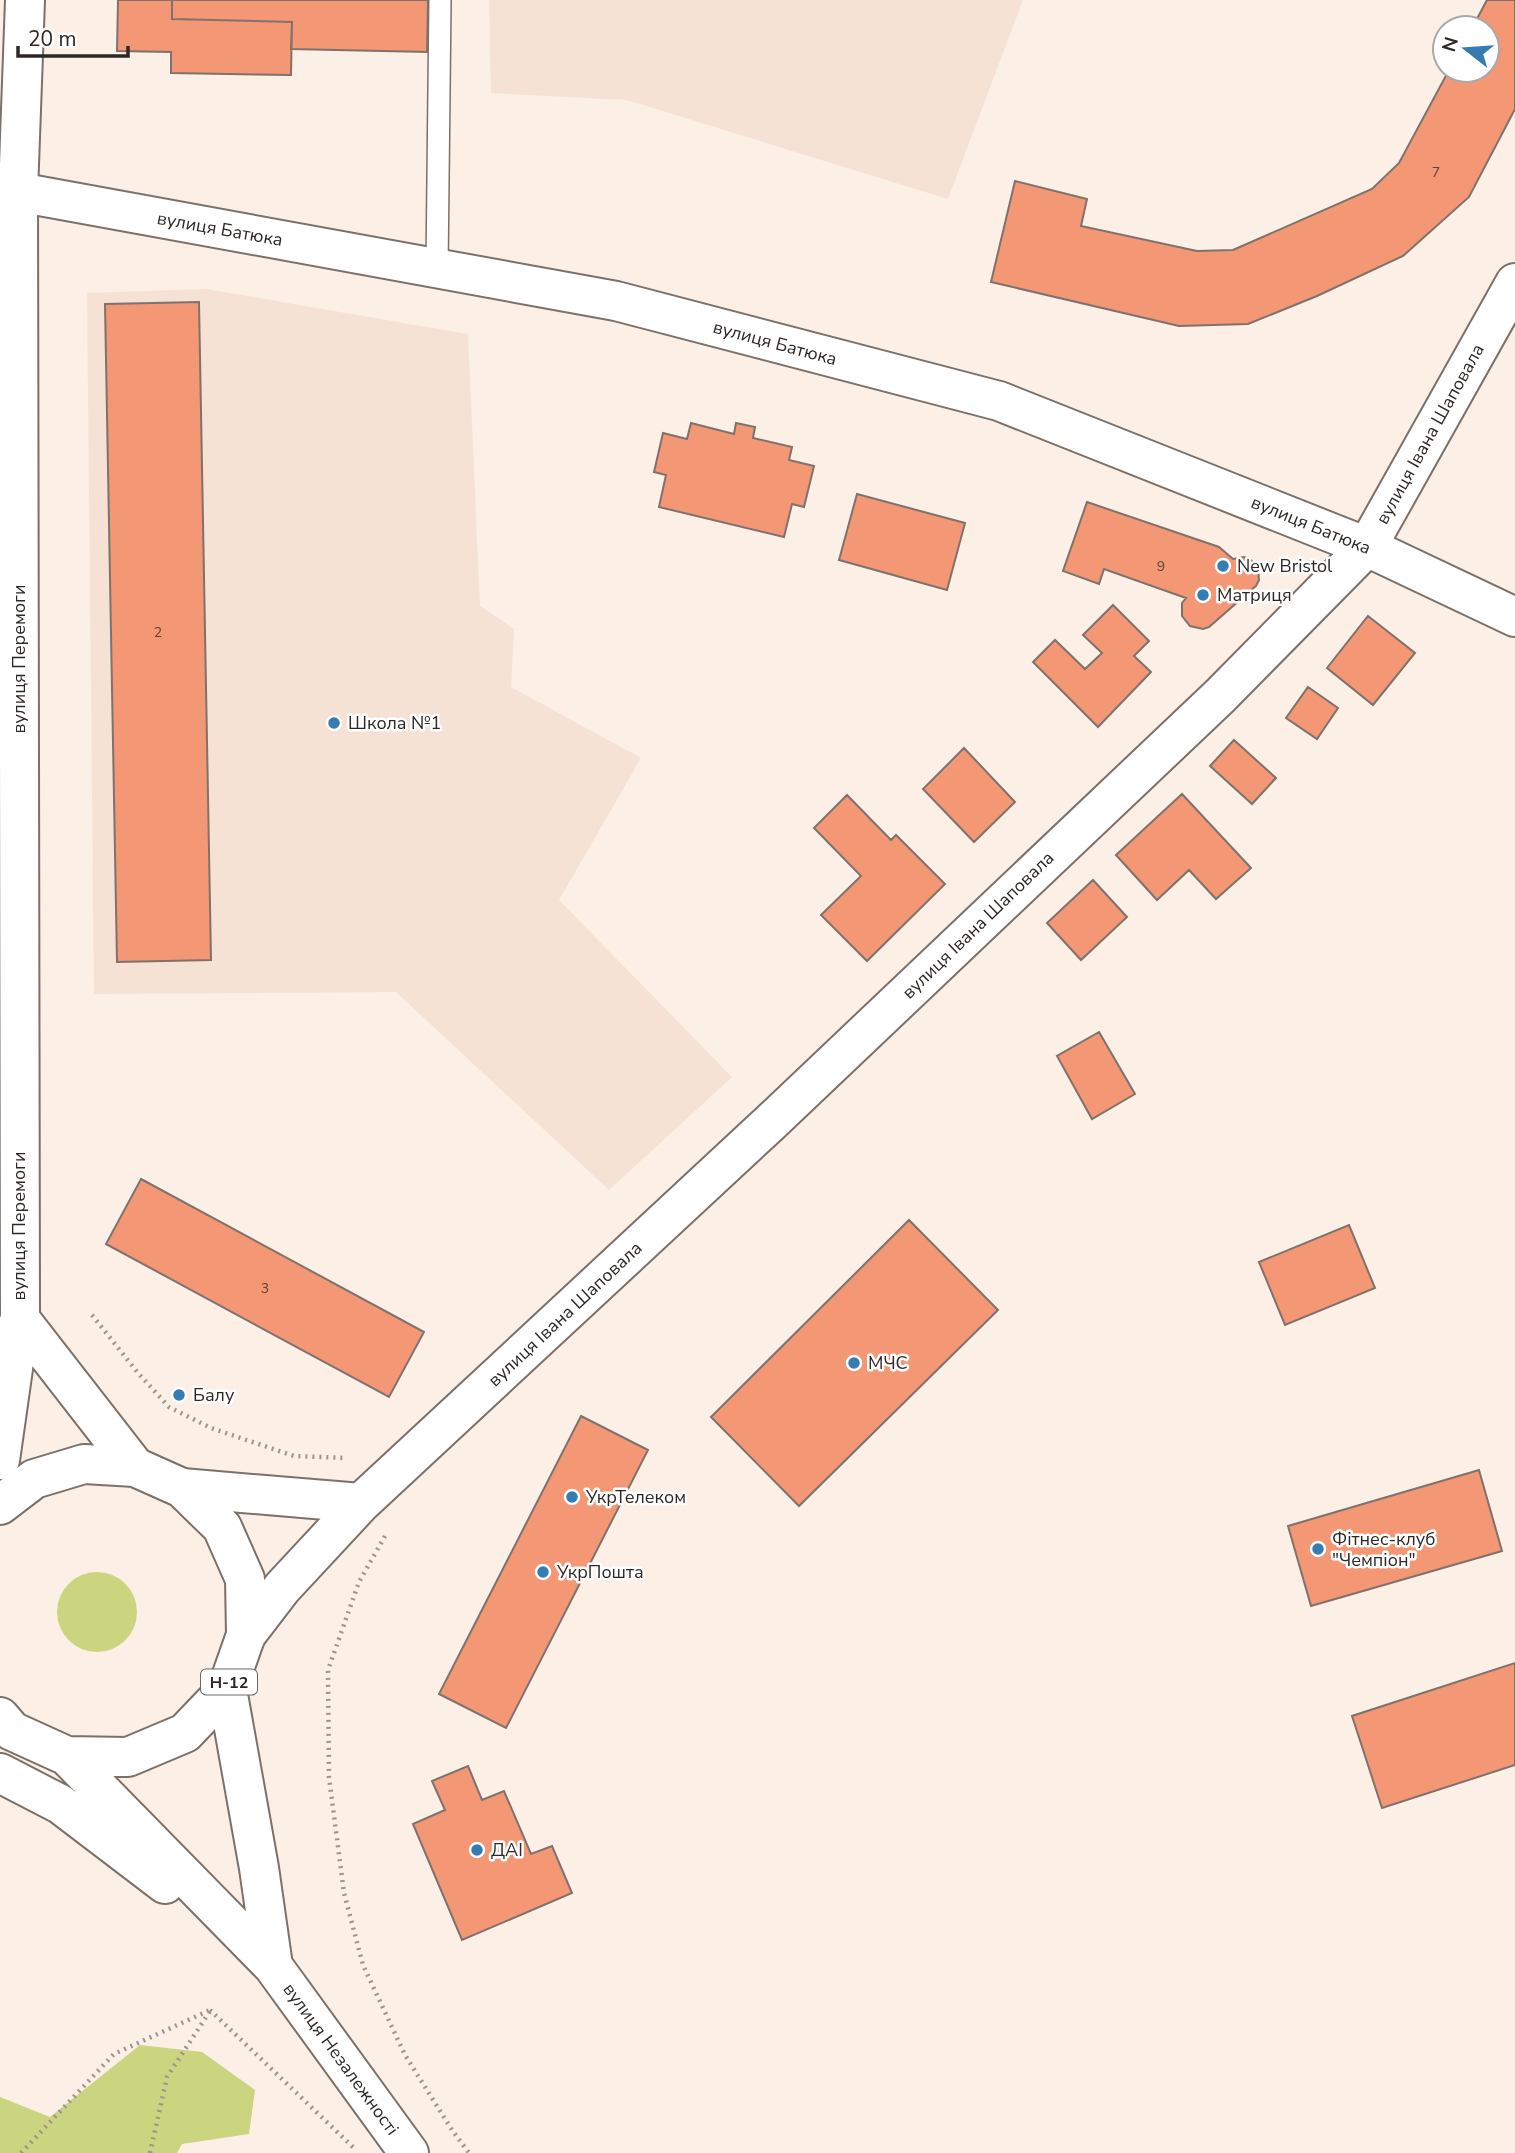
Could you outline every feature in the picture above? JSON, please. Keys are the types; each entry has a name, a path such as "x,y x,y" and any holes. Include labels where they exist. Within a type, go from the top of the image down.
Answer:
{"street":[{"name":"вулиця Перемоги","path":"20,1319 9,194 25,0"},
{"name":"вулиця Батюка","path":"9,194 615,301 999,401 1367,547 1515,617"},
{"name":"вулиця Івана Шаповала","path":"246,1636 282,1588 361,1503 770,1123 1180,734 1367,547 1515,282"},
{"path":"0,1369 20,1319"},
{"path":"0,1460 20,1319"},
{"path":"20,1319 135,1467"},
{"name":"Н-12","path":"0,1505 34,1479 83,1464 135,1467 182,1488 222,1527 245,1579 246,1636 227,1689 185,1733 128,1757 68,1756 4,1726"},
{"path":"182,1488 361,1503"},
{"name":"Н-12","path":"227,1689 259,1868 273,1966"},
{"path":"68,1756 273,1966"},
{"name":"Н-12","path":"0,1773 60,1804 273,1966"},
{"name":"вулиця Незалежності","path":"273,1966 409,2153"}],"lane":[{"path":"437,269 440,0"}],"path":[{"path":"92,1315 169,1407 211,1428 294,1456 345,1458"},
{"path":"388,1529 359,1582 328,1670 329,1777 344,1893 363,1965 405,2055 469,2153"},
{"path":"20,2153 114,2054 210,2010"},
{"path":"150,2153 167,2077 210,2010"},
{"path":"210,2010 359,2153"}],"shaded area":[{"path":"489,0 1023,0 948,199 627,100 491,93"},
{"name":"Школа №1","path":"206,289 468,334 480,606 514,629 511,687 641,758 559,900 732,1077 609,1190 396,992 94,994 87,293"}],"green space":[{"path":"97,1572 119,1579 125,1584 136,1604 137,1612 130,1634 125,1640 105,1651 97,1652 75,1645 69,1640 58,1620 57,1612 64,1590 69,1584 89,1573"},
{"path":"140,2045 202,2052 255,2090 249,2134 182,2144 177,2153 0,2153 0,2097 50,2117"}],"building":[{"path":"118,0 172,0 172,19 292,22 291,75 171,73 171,52 117,51"},
{"path":"172,0 428,0 427,52 291,49 292,22 172,19"},
{"path":"1487,0 1515,0 1515,109 1469,197 1403,256 1248,324 1179,326 991,282 1015,181 1087,199 1081,226 1197,251 1233,250 1372,189 1399,163 1441,84 1501,84 1501,14 1480,14"},
{"path":"199,302 211,960 117,962 105,304"},
{"path":"691,423 734,434 736,423 755,427 753,438 792,447 789,460 814,466 804,507 792,504 784,537 659,507 666,475 654,472 663,433 687,439"},
{"path":"857,494 965,523 947,590 839,560"},
{"path":"1087,502 1219,547 1233,559 1250,559 1258,568 1259,580 1256,586 1209,627 1203,629 1190,626 1182,616 1182,603 1186,598 1104,569 1099,584 1063,571"},
{"path":"1113,605 1149,641 1134,656 1151,672 1098,727 1033,662 1055,640 1085,669 1102,653 1083,635"},
{"path":"1368,616 1415,653 1373,705 1327,668"},
{"path":"1308,687 1338,708 1317,739 1286,718"},
{"path":"1234,740 1276,778 1252,804 1210,766"},
{"path":"964,748 1015,802 974,842 923,789"},
{"path":"1182,794 1251,868 1216,899 1189,870 1157,900 1116,855"},
{"path":"847,795 891,840 896,835 945,884 867,961 821,915 861,876 814,828"},
{"path":"1093,880 1127,917 1081,960 1047,923"},
{"path":"1099,1032 1135,1094 1092,1119 1057,1056"},
{"path":"141,1179 424,1332 389,1397 106,1244"},
{"name":"МЧС","path":"909,1220 998,1310 799,1506 711,1417"},
{"path":"1349,1225 1375,1288 1285,1325 1259,1262"},
{"name":"УкрПошта","path":"581,1416 648,1450 506,1728 439,1694"},
{"path":"1479,1470 1502,1551 1311,1606 1288,1526"},
{"path":"1515,1663 1515,1765 1382,1808 1352,1716"},
{"name":"ДАI","path":"468,1766 482,1800 504,1791 531,1854 552,1846 572,1893 462,1940 413,1824 445,1810 432,1781"}],"place":[{"name":"New Bristol","path":"1223,566"},
{"name":"Матриця","path":"1203,595"},
{"name":"Школа №1","path":"334,723"},
{"name":"МЧС","path":"854,1363"},
{"name":"Балу","path":"179,1395"},
{"name":"УкрТелеком","path":"572,1497"},
{"name":"Фітнес-клуб \"Чемпіон\"","path":"1318,1549"},
{"name":"УкрПошта","path":"543,1572"},
{"name":"ДАI","path":"477,1850"}]}
